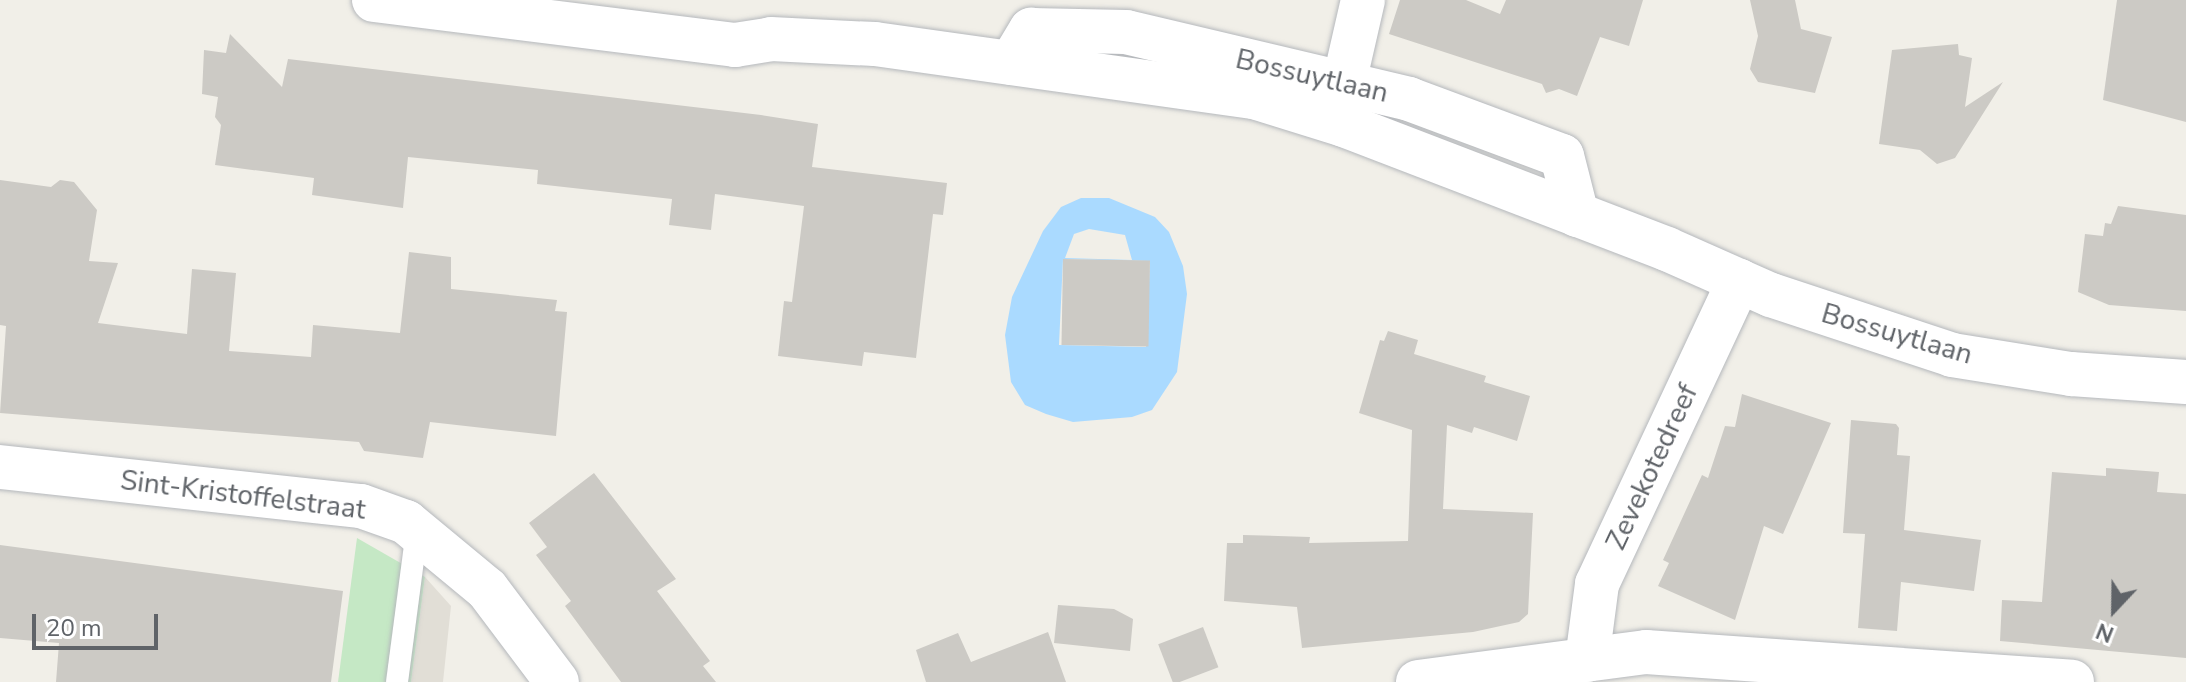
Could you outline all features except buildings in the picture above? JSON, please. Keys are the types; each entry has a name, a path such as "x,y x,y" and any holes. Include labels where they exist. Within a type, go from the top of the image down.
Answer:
{"street":[{"name":"Bossuytlaan","path":"374,0 735,45 771,39 875,44 1254,97 1334,101 1577,215 1739,281 1952,355 2071,374 2186,382"},
{"path":"1334,101 1363,0"},
{"name":"Zevekotedreef","path":"1587,660 1597,584 1739,281"},
{"name":"Sint-Kristoffelstraat","path":"0,467 361,506 418,529 487,589 557,682"},
{"path":"1418,682 1646,652 1857,674 2072,682"}],"lane":[{"path":"397,682 418,529"}],"shaded area":[{"path":"425,577 451,606 443,682 411,682"}],"green space":[{"path":"357,538 425,577 411,682 338,682"}],"water":[{"path":"1081,198 1109,198 1155,217 1169,232 1183,266 1187,294 1177,372 1152,410 1132,417 1073,422 1025,405 1011,382 1005,335 1012,297 1043,231 1061,207","holes":["1089,229 1125,235 1132,260 1065,258 1074,234","1063,259 1150,261 1146,347 1059,345"]}]}
